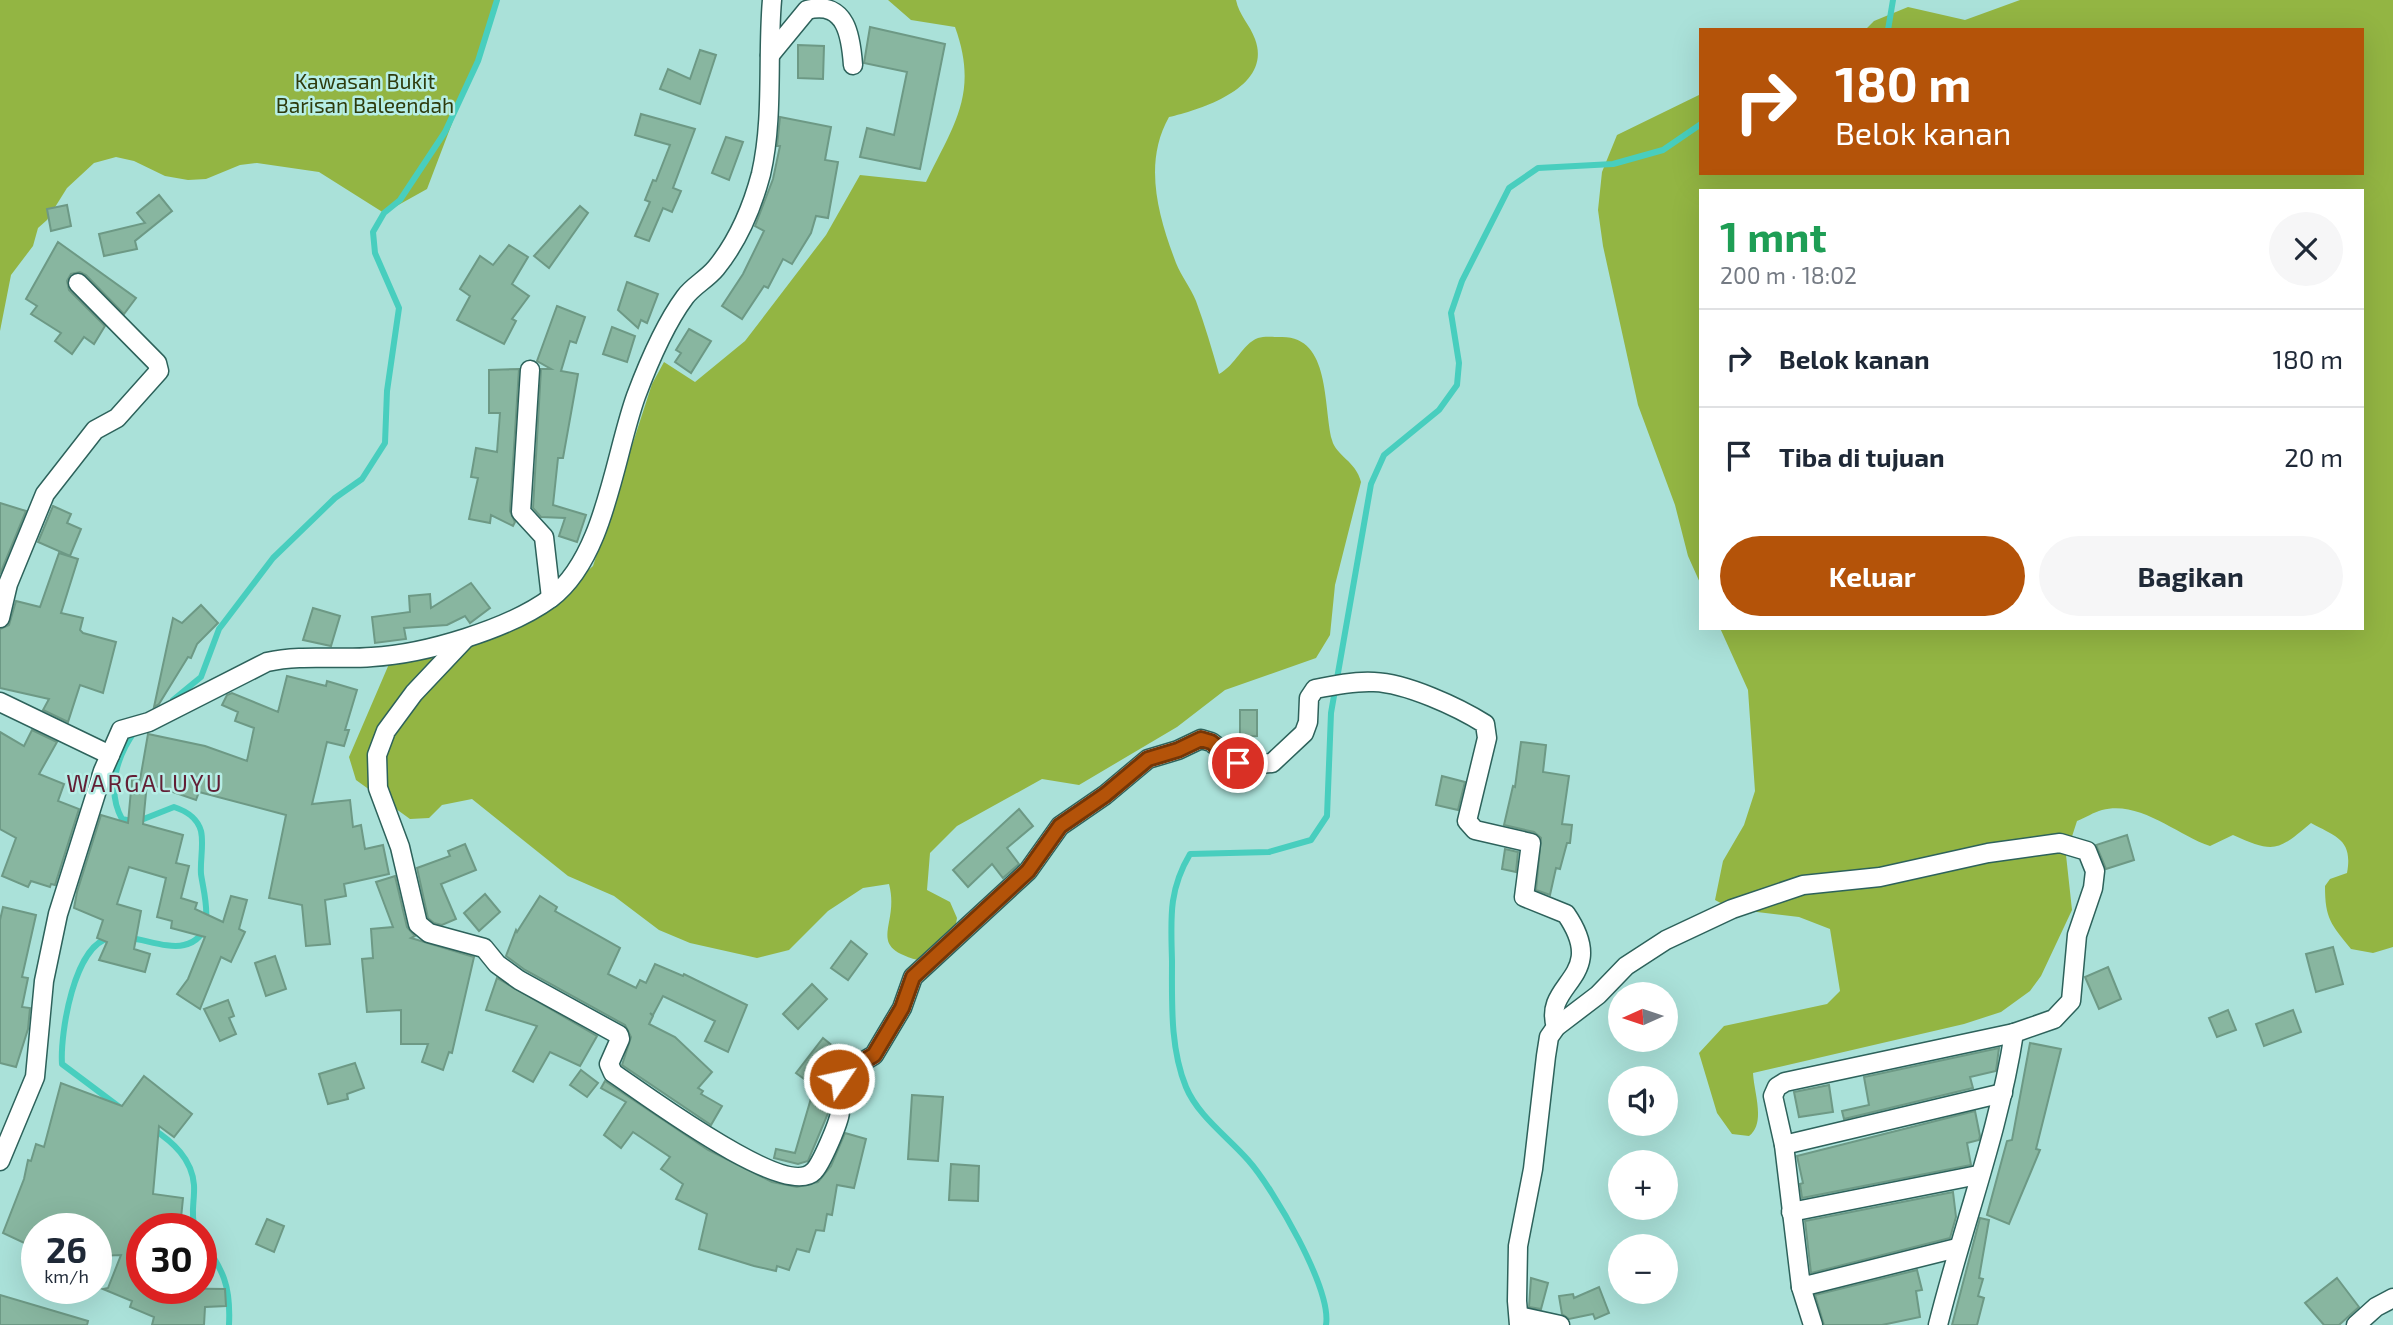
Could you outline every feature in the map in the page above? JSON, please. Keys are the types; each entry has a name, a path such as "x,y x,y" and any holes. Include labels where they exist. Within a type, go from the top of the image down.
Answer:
{"street":[{"path":"0,1161 35,1077 44,981 58,914 118,733 267,662 288,658 373,657 465,639 551,598 573,576 588,549 636,396 676,310 687,294 715,270 740,233 761,173 770,90 772,0"},
{"path":"770,55 807,10 824,9 845,22 850,32 853,65"},
{"path":"0,618 8,583 45,494 95,430 117,418 159,371 157,363 78,284"},
{"path":"530,370 521,512 544,537 551,598"},
{"path":"465,639 414,693 386,731 377,755 378,788 400,847 418,924 429,933 484,948 498,964 519,980 619,1035 620,1039 609,1064 613,1073 722,1146 789,1177 812,1174 817,1168 839,1118 841,1075 874,1055 902,1008 913,977 1028,871 1060,826 1105,795 1148,759 1178,750 1201,739 1211,742 1242,765 1272,763 1304,733 1308,722 1309,698 1315,689 1346,683 1382,682 1408,688 1485,724 1487,738 1467,821 1475,830 1531,843 1524,897 1566,914 1583,949 1577,974 1554,1005 1556,1027"},
{"path":"0,702 110,755"},
{"path":"1560,1325 1519,1320 1518,1246 1533,1169 1549,1037 1556,1027 1598,995 1636,960 1666,940 1732,909 1803,886 1880,877 1988,853 2060,843 2087,851 2092,860 2094,879 2077,935 2071,1001 2054,1019 2014,1033 1785,1082 1773,1096 1784,1145 1801,1287 1813,1325"},
{"path":"1938,1325 1957,1248 2003,1093 2014,1033"},
{"path":"1784,1145 2003,1093"},
{"path":"1791,1212 1978,1175"},
{"path":"1801,1287 1957,1248"},
{"path":"2356,1325 2376,1307 2393,1298"}],"green space":[{"name":"Kawasan Bukit Barisan Baleendah","path":"0,0 499,0 427,189 384,213 319,172 257,163 240,165 206,179 188,180 165,176 134,161 116,157 94,163 67,188 47,220 38,228 33,246 11,275 0,331"},
{"path":"888,0 1236,0 1255,39 1258,56 1254,70 1244,83 1231,93 1199,108 1169,117 1157,152 1155,171 1159,208 1178,268 1196,301 1219,374 1258,338 1296,339 1308,347 1322,374 1334,446 1355,469 1361,482 1335,585 1330,635 1316,658 1225,690 1177,727 1079,785 1042,779 957,826 930,853 927,890 950,902 957,918 952,947 930,963 895,951 887,935 891,900 889,884 863,888 828,911 789,950 757,958 690,943 659,930 614,896 568,876 472,799 442,805 429,818 410,819 356,780 349,757 389,664 531,622 593,566 652,384 664,362 695,382 745,341 826,235 860,175 926,182 960,108 965,71 962,50 955,27 911,20"},
{"path":"2020,0 2393,0 2393,947 2373,953 2351,949 2334,927 2326,906 2325,886 2330,879 2347,873 2348,853 2335,836 2311,823 2290,840 2275,847 2258,845 2233,835 2210,846 2144,814 2116,808 2102,810 2077,821 2066,855 2072,910 2041,976 2030,991 2001,1012 1964,1024 1753,1073 1758,1107 1757,1123 1749,1136 1732,1134 1717,1113 1699,1053 1724,1026 1827,1004 1840,991 1830,929 1799,917 1732,909 1715,900 1723,861 1744,825 1755,791 1748,690 1721,630 2364,630 2364,189 1699,189 1699,581 1688,556 1675,505 1638,405 1603,246 1598,210 1602,172 1617,135 1699,95 1699,175 2364,175 2364,28 1867,28 1874,21 1908,7 1965,20"}],"building":[{"path":"870,27 945,44 920,169 860,157 867,128 894,135 907,72 864,63"},
{"path":"798,45 824,46 823,79 798,78"},
{"path":"700,50 716,55 700,104 660,89 668,69 690,79"},
{"path":"641,114 695,129 673,188 681,191 672,212 663,208 649,241 635,236 650,202 645,200 653,180 656,181 670,145 635,135"},
{"path":"780,117 831,127 825,160 838,162 828,218 816,216 811,233 792,264 783,259 768,288 764,286 742,319 722,306 743,274 764,231 755,226 773,179 780,146 777,146"},
{"path":"726,137 743,142 729,180 712,173"},
{"path":"159,195 172,211 135,241 137,249 104,256 99,234 145,223 137,213"},
{"path":"67,205 71,226 51,231 47,209"},
{"path":"580,206 588,213 549,268 534,256"},
{"path":"58,242 136,298 124,314 86,275 80,272 71,274 67,281 69,290 105,326 94,344 84,337 72,354 55,341 61,333 31,314 37,306 26,299"},
{"path":"509,245 528,257 512,284 529,296 512,319 516,321 504,344 457,320 470,296 460,289 480,256 493,265"},
{"path":"627,282 658,294 647,323 641,320 638,328 618,310"},
{"path":"557,306 585,317 576,343 570,341 561,371 578,374 563,458 558,458 553,505 586,515 577,542 559,536 565,518 541,517 533,508 541,369 551,369 537,361"},
{"path":"612,327 635,336 627,362 603,354"},
{"path":"689,329 711,341 691,373 675,362 681,353 676,350"},
{"path":"519,369 510,511 515,522 513,526 491,515 490,523 469,519 478,478 471,477 476,448 497,452 500,413 489,413 489,370"},
{"path":"0,503 26,511 0,574"},
{"path":"53,506 71,514 67,523 81,529 70,556 38,542"},
{"path":"59,553 78,559 61,613 83,618 80,630 83,633 116,642 103,693 80,685 68,722 43,710 49,699 0,688 0,629 9,625 16,601 40,607"},
{"path":"471,583 490,608 470,623 465,616 447,625 404,628 406,639 375,643 372,617 410,612 409,596 430,594 431,608"},
{"path":"201,605 218,623 197,644 191,658 188,657 159,704 154,707 173,618 182,623"},
{"path":"313,608 340,616 331,646 303,640"},
{"path":"287,676 326,686 327,681 357,690 345,730 349,730 344,746 327,742 312,804 350,800 353,827 361,825 365,849 383,845 389,874 344,884 346,896 325,900 330,944 306,946 302,905 269,898 286,815 199,792 196,800 147,783 143,824 183,835 176,863 189,866 181,898 197,903 195,909 223,922 231,896 247,900 239,929 245,932 231,962 221,957 200,1009 177,994 188,979 205,937 171,928 172,921 157,917 166,878 129,867 117,904 141,911 134,949 150,954 145,972 99,960 107,942 97,938 103,920 74,908 77,892 101,815 128,823 132,779 140,780 148,734 205,746 247,761 254,728 235,721 238,712 222,705 227,695 232,693 278,712"},
{"path":"1240,710 1257,710 1257,736 1240,737"},
{"path":"32,730 57,742 39,774 64,784 58,801 79,809 55,885 51,884 50,887 31,881 28,887 2,876 16,838 0,829 0,732 24,746"},
{"path":"1521,742 1546,745 1543,772 1569,776 1562,824 1572,825 1570,843 1567,843 1560,869 1556,868 1550,895 1536,890 1541,838 1534,832 1504,825 1513,786 1515,787"},
{"path":"1442,776 1465,782 1458,810 1436,805"},
{"path":"1019,809 1033,826 1007,848 1019,864 1003,878 992,864 968,887 953,870"},
{"path":"2127,835 2134,860 2106,869 2096,845"},
{"path":"465,844 476,870 441,884 456,919 442,925 434,923 428,918 417,868 450,856 448,851"},
{"path":"1505,849 1518,852 1516,872 1502,869"},
{"path":"395,876 407,927 415,936 411,938 474,957 452,1053 449,1052 443,1070 422,1062 428,1044 401,1044 401,1010 367,1012 362,959 373,958 371,929 393,927 376,882"},
{"path":"485,894 500,912 479,931 464,913"},
{"path":"540,896 557,907 555,911 620,948 608,974 636,988 640,980 646,983 655,964 683,976 684,974 747,1005 728,1052 705,1041 715,1021 663,996 653,1015 650,1013 653,1016 649,1024 675,1037 712,1072 698,1088 703,1091 701,1094 722,1106 711,1125 622,1065 631,1037 625,1025 525,970 506,956 516,930 517,932"},
{"path":"3,907 36,915 22,977 28,978 22,1007 30,1008 28,1029 16,1067 0,1063 0,920"},
{"path":"851,941 867,954 848,980 831,968"},
{"path":"2333,947 2343,984 2316,992 2306,954"},
{"path":"275,956 286,989 266,996 255,963"},
{"path":"2108,967 2121,999 2099,1009 2085,977"},
{"path":"497,978 597,1036 580,1066 550,1052 533,1082 513,1071 537,1026 486,1010"},
{"path":"812,984 827,999 798,1029 783,1014"},
{"path":"228,1000 234,1016 229,1018 236,1034 220,1041 204,1009"},
{"path":"2228,1010 2236,1030 2217,1037 2209,1018"},
{"path":"2293,1010 2301,1032 2264,1046 2256,1024"},
{"path":"823,1038 845,1056 832,1066 815,1087 796,1073"},
{"path":"2030,1043 2061,1049 2036,1149 2040,1150 2009,1224 1987,1215 2007,1141 2012,1140"},
{"path":"1999,1048 1996,1071 1970,1077 1973,1088 1844,1119 1842,1111 1869,1105 1864,1077"},
{"path":"355,1063 364,1088 347,1094 348,1099 328,1104 319,1074"},
{"path":"581,1070 598,1083 587,1097 570,1085"},
{"path":"144,1076 192,1114 174,1137 159,1126 153,1194 183,1198 182,1213 126,1213 126,1299 112,1293 112,1278 121,1255 112,1255 112,1213 21,1213 21,1241 3,1233 24,1179 28,1160 31,1161 36,1144 44,1147 61,1083 122,1106"},
{"path":"605,1081 708,1150 772,1182 797,1187 818,1182 831,1166 845,1133 866,1139 854,1188 837,1185 832,1215 827,1214 824,1231 816,1230 809,1252 797,1249 789,1270 777,1266 776,1271 754,1266 699,1249 707,1214 676,1199 683,1184 661,1169 670,1157 633,1132 621,1148 604,1135 626,1102 601,1088"},
{"path":"1829,1085 1833,1112 1799,1117 1794,1092"},
{"path":"812,1095 828,1099 829,1111 808,1161 798,1164 774,1158 776,1149 795,1153"},
{"path":"912,1095 943,1097 938,1161 908,1159"},
{"path":"1975,1111 1980,1136 1979,1140 1967,1143 1971,1165 1802,1198 1800,1184 1803,1183 1797,1156"},
{"path":"951,1164 979,1166 978,1201 949,1200"},
{"path":"1953,1192 1956,1217 1950,1238 1811,1273 1805,1221"},
{"path":"1980,1218 1989,1220 1979,1278 1983,1279 1978,1296 1984,1298 1977,1325 1952,1325"},
{"path":"267,1219 284,1226 274,1252 256,1244"},
{"path":"1917,1270 1922,1290 1916,1291 1920,1317 1882,1325 1824,1325 1815,1295"},
{"path":"1531,1278 1548,1283 1541,1309 1529,1307"},
{"path":"2337,1278 2359,1307 2339,1325 2324,1325 2305,1303"},
{"path":"1599,1287 1609,1313 1595,1319 1593,1314 1569,1319 1562,1314 1559,1296 1573,1294 1574,1298"},
{"path":"217,1289 225,1289 226,1306 205,1307 204,1325 152,1325 154,1317 130,1307 131,1304 217,1304"},
{"path":"0,1295 21,1301 21,1304 30,1304 88,1321 87,1325 0,1325"}],"waterway":[{"path":"173,700 201,677 219,629 273,558 335,498 362,479 385,443 387,391 399,308 375,253 373,232 384,213 400,200 445,132 478,61 497,0"},
{"path":"1888,28 1893,0"},
{"path":"1326,1325 1320,1288 1311,1264 1285,1215 1248,1160 1191,1098 1181,1072 1173,1025 1172,993 1171,918 1178,880 1190,854 1269,852 1311,840 1327,816 1331,713 1371,484 1384,455 1439,410 1457,385 1459,363 1451,313 1462,281 1509,188 1538,168 1613,164 1663,150 1699,125"},
{"path":"131,938 165,945 184,945 195,941 201,934 206,915 201,874 202,836 194,818 174,807 136,822 122,819 117,808 114,785 116,774 123,751 135,731"},
{"path":"110,938 98,944 87,956 78,973 67,1013 62,1064 118,1106"},
{"path":"153,1129 174,1146 190,1167 194,1185 193,1213"},
{"path":"217,1263 227,1288 229,1325"}],"district":[{"name":"WARGALUYU","path":"145,782"}],"route":[{"path":"839,1079 845,1072 874,1055 902,1008 913,977 1032,867 1065,822 1105,795 1148,759 1178,750 1196,740 1206,739 1238,763"}]}
